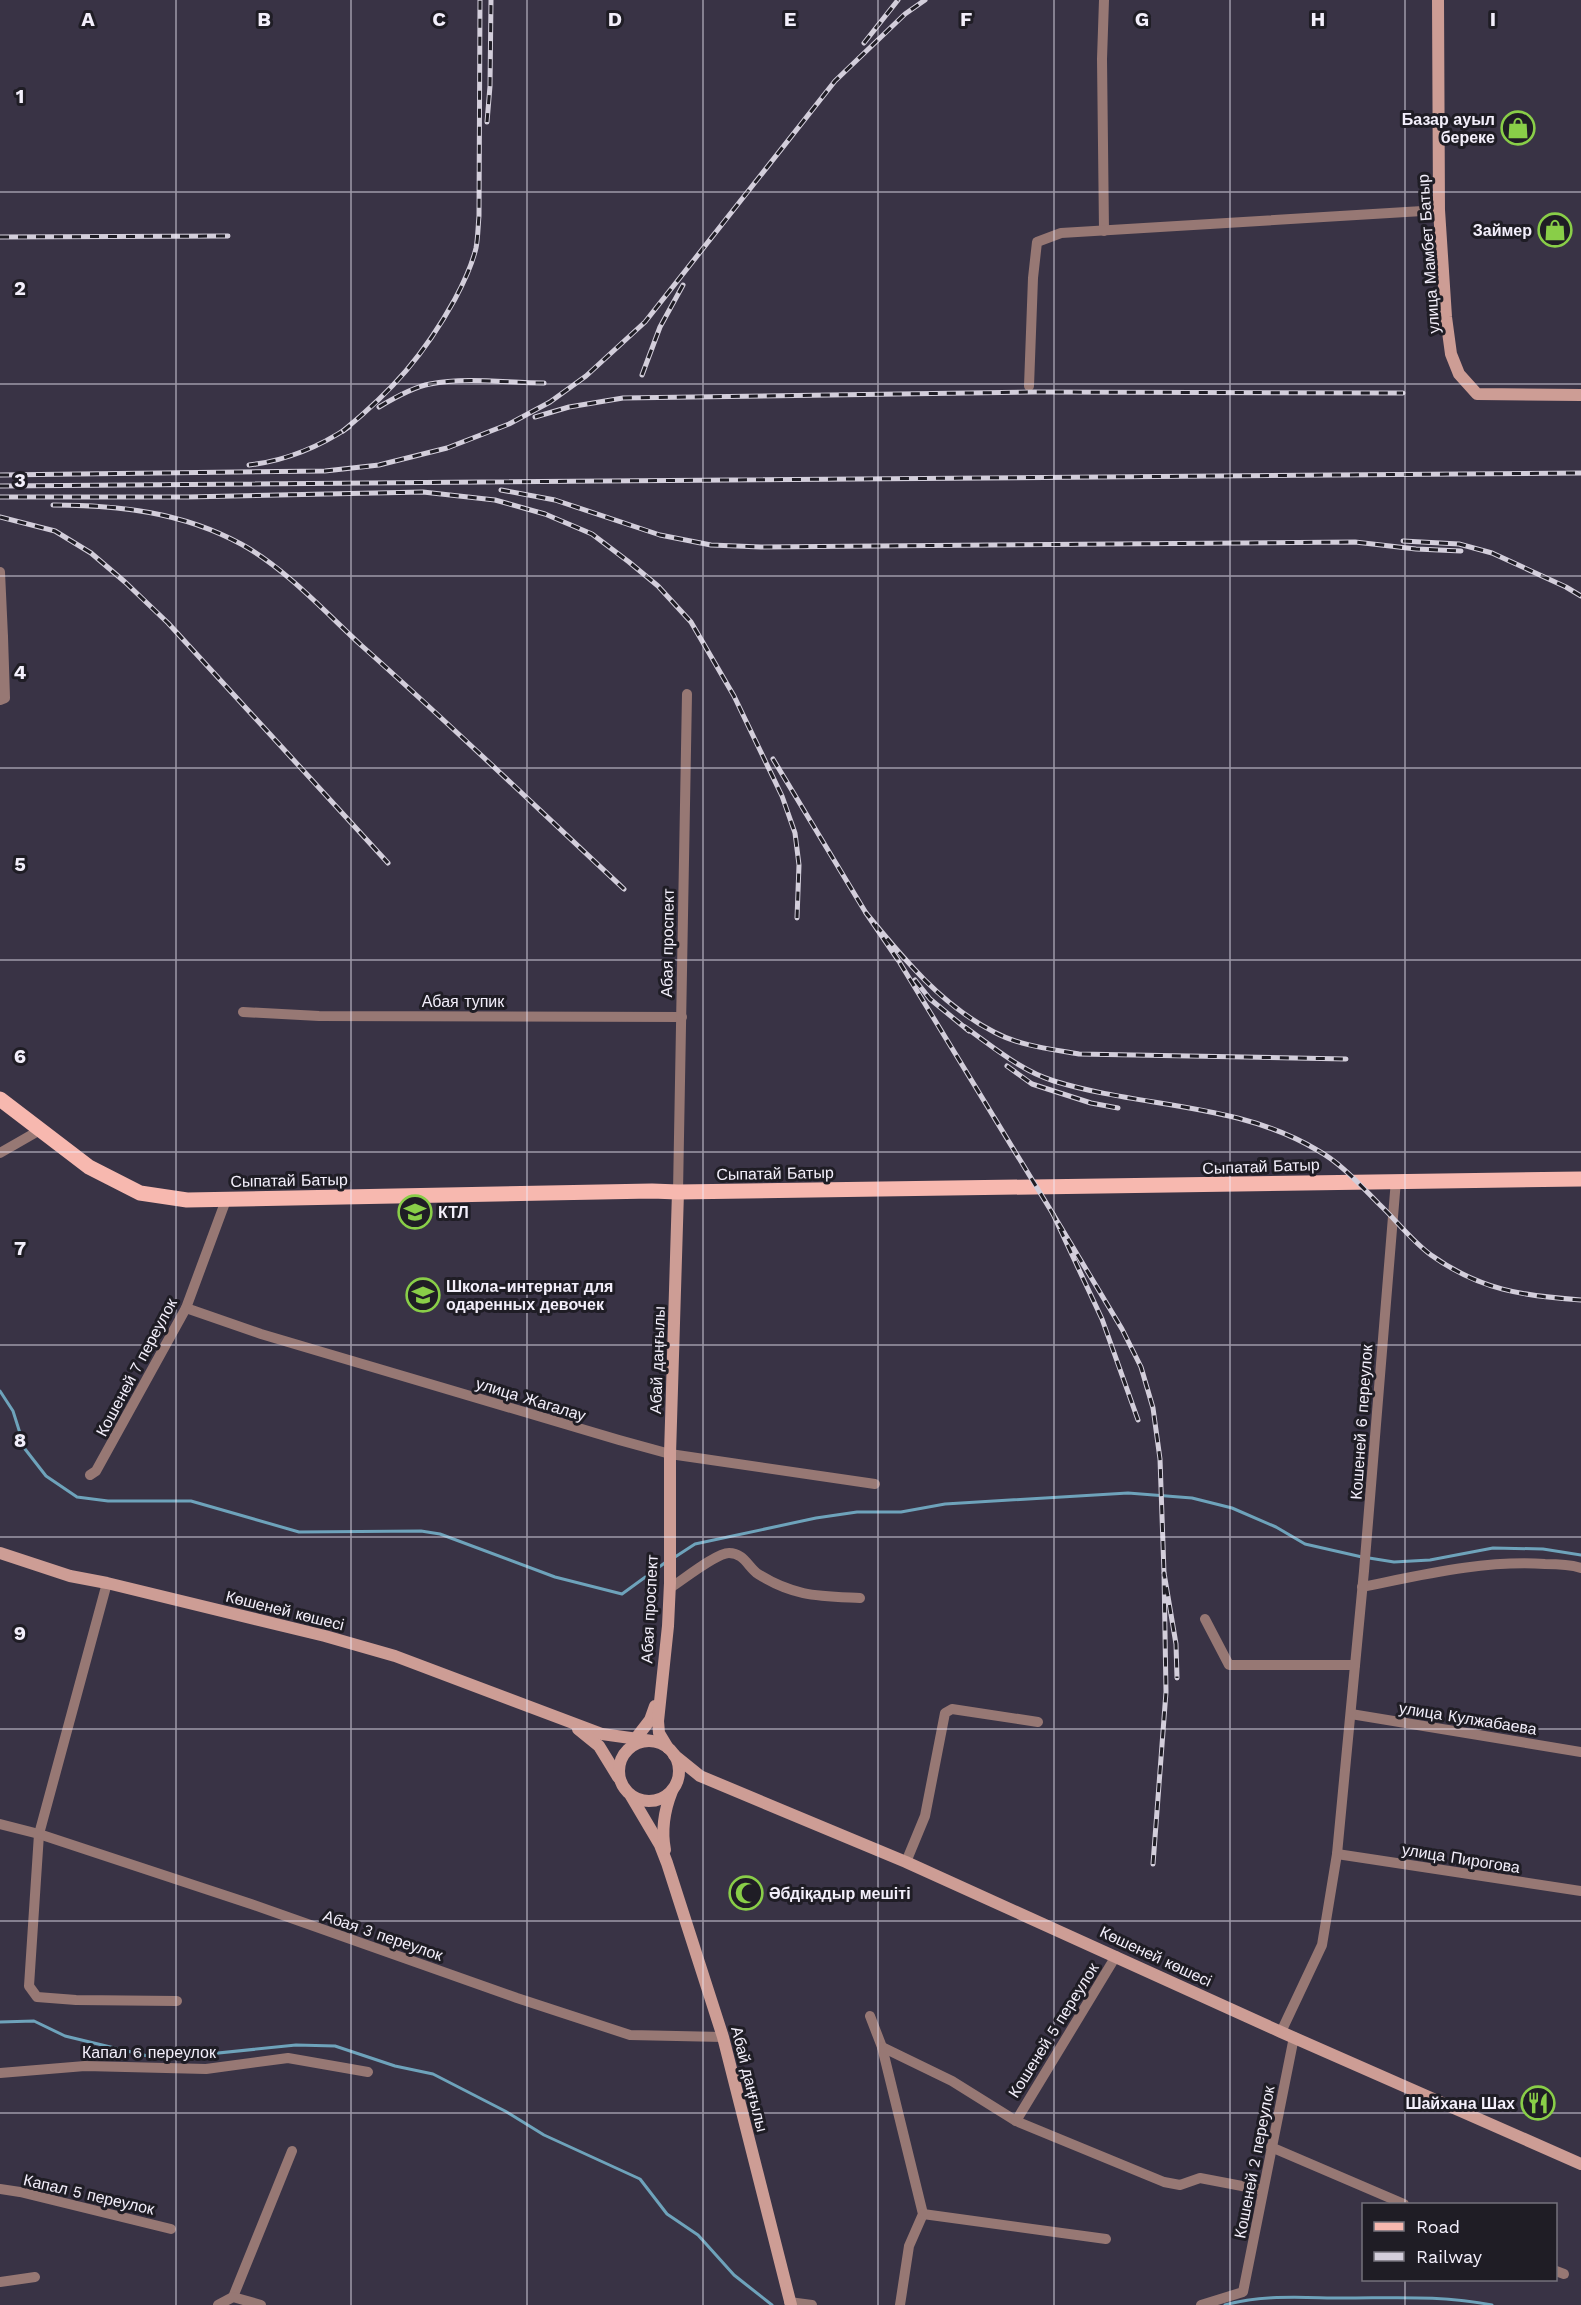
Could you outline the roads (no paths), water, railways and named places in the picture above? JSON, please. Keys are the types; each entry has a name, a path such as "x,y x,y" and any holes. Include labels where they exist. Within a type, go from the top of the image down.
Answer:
{"main road":[{"name":"улица Мамбет Батыр","path":"1438,0 1439,210 1446,317 1452,354 1459,374 1477,394 1581,395"},
{"name":"Сыпатай Батыр","path":"0,1099 89,1167 140,1193 187,1200 652,1191 1150,1187 1396,1180 1581,1179"},
{"name":"Абай даңғылы","path":"669,1529 678,1192"},
{"name":"Абая проспект","path":"660,1691 668,1626 669,1529"},
{"name":"Көшеней көшесі","path":"0,1552 70,1576 325,1636 394,1656 555,1718"},
{"path":"620,1780 621,1759 650,1720 660,1691"},
{"path":"660,1691 659,1734 671,1751 679,1771 665,1808 663,1823 668,1863"},
{"path":"555,1718 602,1734 652,1742 671,1751"},
{"path":"555,1718 581,1731 599,1746 660,1845 668,1863"},
{"path":"628,1750 635,1745 652,1742"},
{"name":"Көшеней көшесі","path":"671,1751 691,1770 715,1781 906,1862 1281,2032 1581,2164"},
{"path":"631,1796 648,1802 657,1800 673,1789 695,1780 715,1781"},
{"name":"Абай даңғылы","path":"668,1863 723,2037 790,2304"}],"street":[{"path":"1104,0 1102,59 1104,231"},
{"path":"1029,386 1033,278 1037,242 1061,233 1439,210"},
{"path":"0,572 5,698 0,700"},
{"name":"Абая проспект","path":"678,1192 687,694"},
{"name":"Абая тупик","path":"243,1012 331,1016 682,1017"},
{"path":"0,1153 40,1130"},
{"name":"Кошеней 6 переулок","path":"1281,2032 1322,1945 1337,1854 1396,1180"},
{"name":"Кошеней 7 переулок","path":"90,1475 96,1471 186,1308 225,1200"},
{"name":"улица Жагалау","path":"186,1308 261,1334 670,1454 875,1484"},
{"path":"670,1586 716,1557 729,1553 740,1556 758,1574 797,1593 860,1598"},
{"path":"1362,1587 1454,1568 1520,1562 1572,1565 1581,1568"},
{"path":"107,1583 39,1834 28,1986 37,1997 76,2000 177,2001"},
{"path":"1205,1619 1229,1665 1355,1665"},
{"path":"906,1862 925,1816 945,1713 952,1709 1038,1722"},
{"name":"улица Кулжабаева","path":"1351,1714 1581,1752"},
{"name":"Абая 3 переулок","path":"0,1824 39,1834 251,1904 517,1998 630,2035 723,2037"},
{"name":"улица Пирогова","path":"1337,1854 1581,1892"},
{"name":"Кошеней 5 переулок","path":"1016,2121 1116,1956"},
{"path":"870,2016 882,2047 923,2214 909,2246 900,2305"},
{"name":"Кошеней 2 переулок","path":"1201,2305 1244,2292 1294,2037"},
{"name":"Кошеней 5 переулок","path":"882,2047 952,2081 1016,2121 1164,2181 1180,2184 1200,2178 1263,2190"},
{"name":"Капал 6 переулок","path":"0,2073 85,2066 206,2069 288,2058 369,2072"},
{"path":"1271,2147 1399,2203"},
{"path":"218,2305 233,2297 292,2151"},
{"name":"Капал 5 переулок","path":"0,2189 171,2229"},
{"path":"923,2214 1106,2239"},
{"path":"0,2282 35,2277"},
{"path":"233,2297 261,2305"},
{"path":"790,2304 812,2305"}],"waterway":[{"path":"0,1391 13,1411 25,1449 46,1476 77,1497 108,1501 191,1501 299,1532 421,1531 440,1534 555,1577 622,1594 666,1562"},
{"path":"675,1557 695,1544 816,1518 857,1512 901,1512 945,1504 1128,1493 1192,1498 1232,1508 1276,1527 1305,1544 1362,1557"},
{"path":"1369,1558 1394,1562 1430,1560 1493,1548 1543,1549 1581,1555"},
{"path":"0,2022 34,2021 65,2036 160,2059 296,2045 335,2046 395,2066 433,2074 505,2111 544,2135 640,2179 667,2214 698,2235 734,2275 772,2305"},
{"path":"1225,2305 1255,2299 1299,2297 1437,2298 1492,2305"}],"railway":[{"path":"343,431 377,401 419,355 455,299 474,254 479,216 480,0"},
{"path":"487,122 490,86 491,0"},
{"path":"864,43 898,0"},
{"path":"0,475 325,471 379,465 447,448 509,424 550,402 586,376 645,322 835,81 905,14 925,0"},
{"path":"0,237 228,236"},
{"path":"642,375 660,327 683,285"},
{"path":"379,407 430,384 473,381 544,383"},
{"path":"535,417 569,407 623,398 1035,392 1403,393"},
{"path":"249,465 301,452 349,427"},
{"path":"0,486 1581,473"},
{"path":"501,490 555,500 660,535 711,545 761,547 1355,542 1416,549 1461,551"},
{"path":"0,497 188,497 423,492 495,500 545,514 592,534 658,586 691,622 734,696 782,796 795,833 799,865 797,918"},
{"path":"53,505 149,512 196,524 219,533 257,554 304,591 624,889"},
{"path":"0,517 55,531 91,553 125,582 168,623 388,863"},
{"path":"1403,541 1459,544 1492,553 1581,596"},
{"path":"773,759 866,913"},
{"path":"898,960 866,913 909,963 940,994 975,1021 1014,1041 1079,1054 1346,1059"},
{"path":"900,963 1053,1214"},
{"path":"915,980 930,999 969,1031"},
{"path":"965,1027 1018,1065 1042,1077 1087,1090 1222,1114 1286,1134 1334,1161 1417,1243 1449,1267 1485,1284 1503,1289 1581,1300"},
{"path":"1007,1066 1032,1084 1091,1103 1118,1108"},
{"path":"1138,1420 1102,1319 1053,1214 1122,1329 1141,1367 1153,1408 1160,1459 1164,1573"},
{"path":"1153,1864 1166,1692 1164,1573 1176,1644 1177,1678"}],"place":[{"name":"Базар ауыл береке","path":"1518,128"},
{"name":"Займер","path":"1555,230"},
{"name":"КТЛ","path":"415,1212"},
{"name":"Школа-интернат для одаренных девочек","path":"423,1295"},
{"name":"Әбдіқадыр мешіті","path":"746,1893"},
{"name":"Шайхана Шах","path":"1538,2103"}]}
